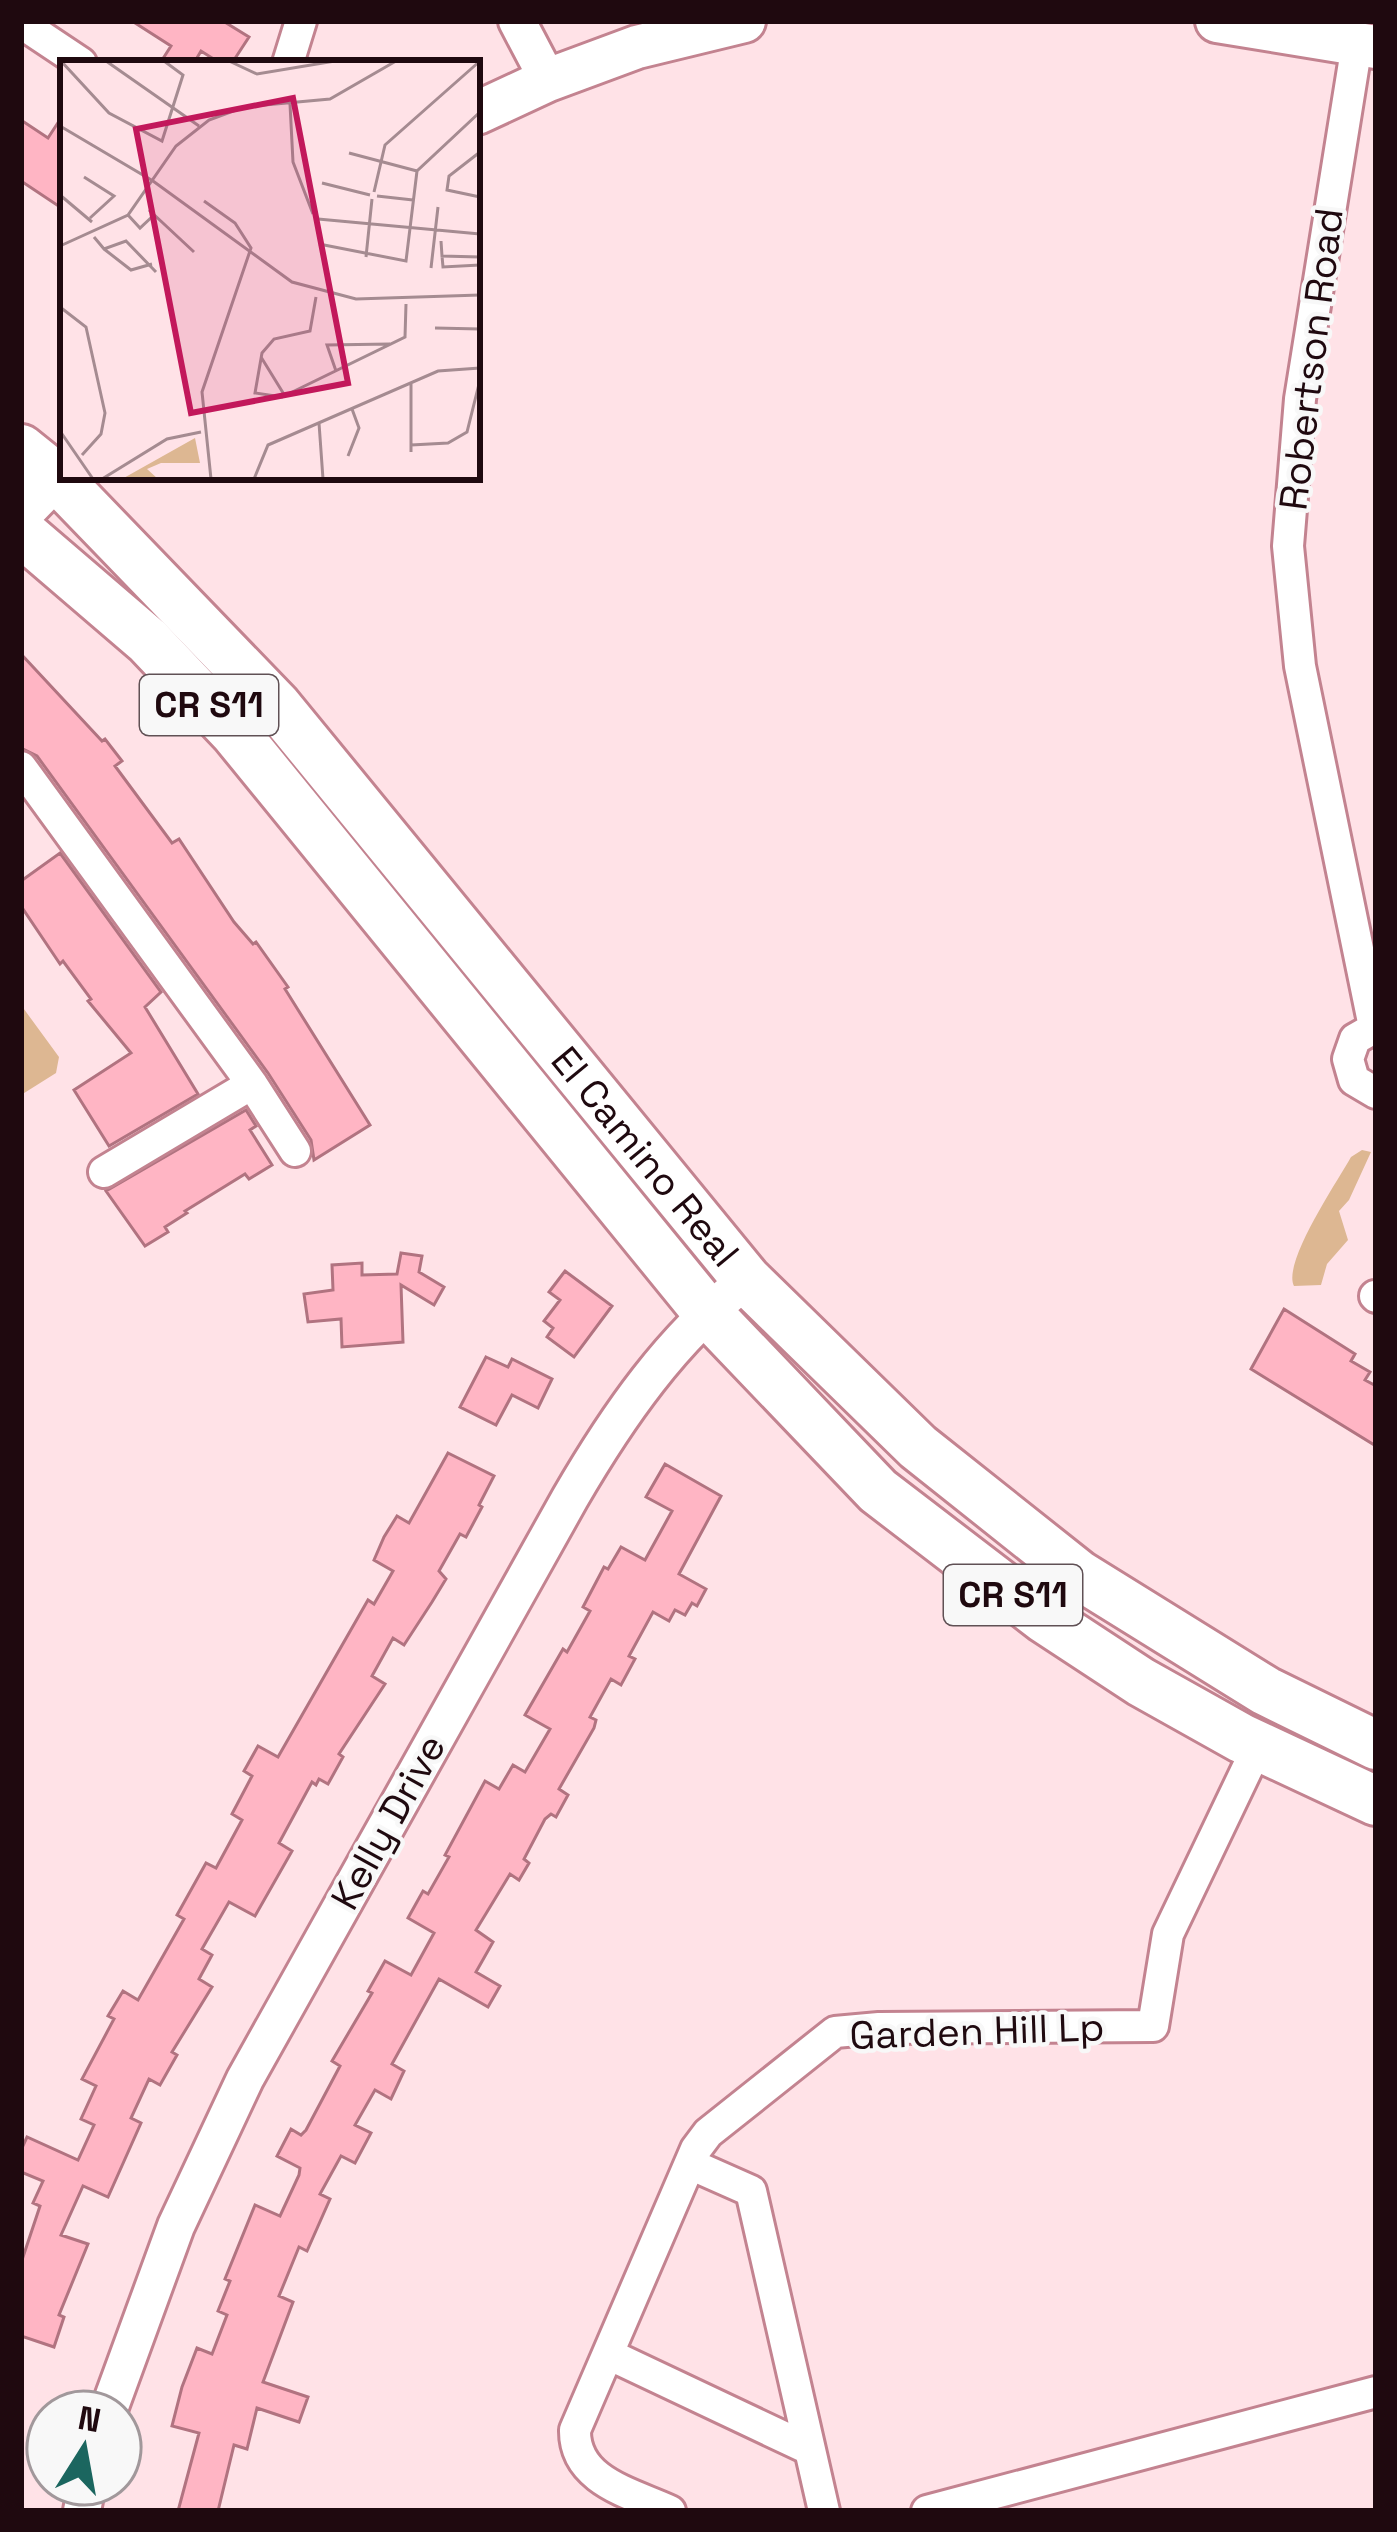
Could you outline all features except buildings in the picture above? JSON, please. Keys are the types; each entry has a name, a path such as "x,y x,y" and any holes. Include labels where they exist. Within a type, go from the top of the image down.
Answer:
{"main road":[{"path":"480,112 637,46 744,21"},
{"path":"1217,21 1366,46"},
{"path":"21,513 47,466"},
{"name":"El Camino Real","path":"60,480 277,706 747,1280 918,1447 1078,1575 1266,1691 1376,1745"},
{"name":"El Camino Real","path":"21,532 148,641 235,733 706,1311 878,1491 1046,1619 1141,1682 1258,1746 1376,1801"}],"street":[{"path":"289,60 301,21"},
{"path":"517,21 548,80"},
{"path":"21,23 76,60"},
{"name":"Robertson Road","path":"1366,46 1300,398 1288,546 1300,666 1375,1027"},
{"path":"21,767 295,1150"},
{"path":"1375,1027 1355,1039 1348,1059 1354,1080 1376,1093"},
{"path":"104,1172 252,1084"},
{"name":"Kelly Drive","path":"117,2388 176,2226 244,2079 611,1427 706,1311 747,1280"},
{"name":"Garden Hill Lp","path":"670,2511 602,2480 582,2464 575,2430 690,2164 708,2133 835,2032 1153,2026 1168,1934 1258,1746"},
{"path":"690,2164 751,2191 824,2511"},
{"path":"608,2354 809,2449"},
{"path":"927,2511 1376,2392"}],"shaded area":[{"path":"21,1005 59,1057 56,1073 21,1095"},
{"path":"1362,1150 1371,1152 1339,1211 1348,1240 1327,1264 1321,1285 1294,1286 1296,1260 1313,1222 1351,1157"}]}
